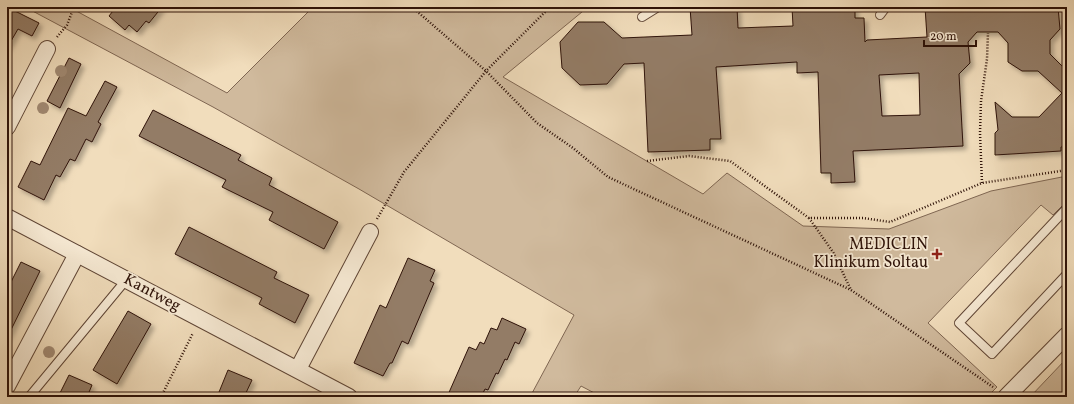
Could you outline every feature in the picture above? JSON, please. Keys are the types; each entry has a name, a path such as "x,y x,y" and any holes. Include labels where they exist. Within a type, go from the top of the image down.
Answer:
{"street":[{"path":"7,127 47,49"},
{"name":"Kantweg","path":"7,217 350,397"},
{"path":"298,369 370,232"},
{"path":"7,386 77,254"},
{"path":"1006,397 1067,335"}],"lane":[{"path":"642,17 658,7"},
{"path":"880,15 886,7"},
{"path":"1067,208 959,323 992,354 1067,274"},
{"path":"29,397 126,280"}],"path":[{"path":"47,49 67,25 74,7"},
{"path":"412,7 486,71 537,123 573,148 608,177 851,290 1006,397"},
{"path":"370,232 404,172 486,71 550,7"},
{"path":"982,184 980,133 981,101 987,59 988,33"},
{"path":"647,162 689,156 730,162 809,218 833,252 851,290"},
{"path":"809,218 863,218 890,222 982,184 1067,170"},
{"path":"161,397 201,318"}],"shaded area":[{"path":"25,7 69,7 227,93 313,7 588,7 503,77 703,194 727,173 803,226 889,229 991,191 1067,176 1067,201 1053,215 1041,205 928,323 997,387 987,397 602,397 581,386 574,397 530,397 574,315 359,189 213,107"},
{"path":"1067,358 1067,397 1030,397"}],"building":[{"path":"7,7 39,23 32,36 18,29 7,48"},
{"path":"116,7 162,7 149,23 146,21 137,32 129,25 125,30 109,16"},
{"path":"690,7 737,7 738,28 793,26 792,7 855,7 855,18 864,18 865,42 867,40 927,37 925,7 1058,7 1060,29 1050,40 1050,54 1067,71 1067,146 1061,147 1061,151 995,155 995,133 998,130 995,102 1012,117 1039,117 1062,93 1038,71 1022,71 1008,62 1008,43 998,32 977,32 968,42 970,63 959,74 963,146 853,151 855,182 831,183 831,173 821,173 818,72 797,73 797,62 716,67 721,139 710,139 710,150 648,152 644,63 624,64 607,84 580,85 562,68 560,42 578,22 604,22 622,38 692,35","holes":["919,73 920,115 882,116 879,75"]},
{"path":"69,58 81,64 60,108 47,101"},
{"path":"105,81 117,87 98,122 101,124 92,142 86,139 75,161 70,159 60,177 56,175 44,200 18,187 31,161 40,165 68,108 86,116"},
{"path":"153,110 241,155 238,160 272,178 269,185 338,222 324,249 269,220 273,212 222,187 226,180 139,136"},
{"path":"189,227 277,272 274,278 309,295 295,323 259,304 262,298 175,254"},
{"path":"408,258 435,270 430,281 434,283 408,344 402,341 392,363 390,363 383,376 354,363 380,305 386,308"},
{"path":"21,262 40,271 7,338 7,290"},
{"path":"128,311 151,324 117,384 93,370"},
{"path":"502,318 526,329 519,344 515,342 507,360 505,359 498,374 496,373 488,390 485,389 481,397 447,397 469,347 476,350 480,342 484,344 491,328 497,330"},
{"path":"228,370 252,380 244,397 217,397"},
{"path":"69,375 92,385 87,397 58,397"}],"place":[{"name":"MEDICLIN Klinikum Soltau","path":"937,254"}]}
